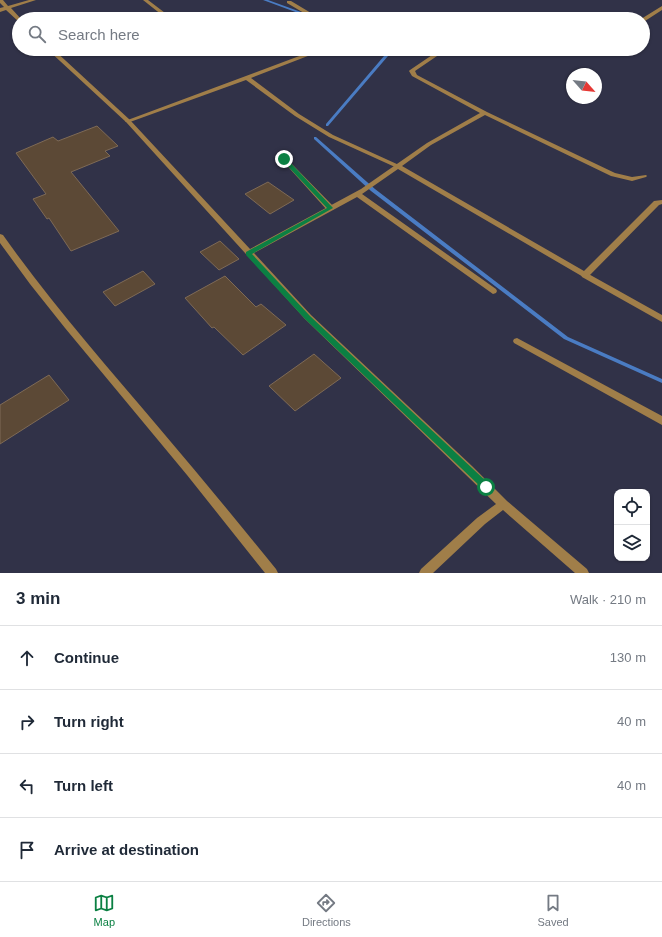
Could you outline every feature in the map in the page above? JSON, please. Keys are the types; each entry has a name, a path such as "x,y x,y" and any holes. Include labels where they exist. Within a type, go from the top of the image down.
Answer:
{"street":[{"path":"0,0 12,12"},
{"path":"0,10 34,0"},
{"path":"145,0 161,12"},
{"path":"289,2 306,12"},
{"path":"650,16 662,8"},
{"path":"58,56 128,121 308,317 503,504 583,573"},
{"path":"128,121 304,56"},
{"path":"434,56 412,71 415,76 485,113 613,175 632,179 644,176"},
{"path":"246,77 297,115 331,136 397,166 662,319"},
{"path":"248,253 360,192 384,177 429,144 485,113"},
{"path":"284,159 330,208"},
{"path":"360,192 493,292"},
{"path":"585,275 657,203 662,202"},
{"path":"0,237 96,361 206,490 272,573"},
{"path":"517,341 662,421"},
{"path":"425,573 481,521 503,504"}],"building":[{"path":"97,126 118,146 105,151 110,156 71,172 119,231 71,251 49,218 47,219 33,199 46,194 16,153 53,137 58,141"},
{"path":"268,182 294,200 270,214 245,194"},
{"path":"220,241 239,259 219,270 200,252"},
{"path":"143,271 155,284 115,306 103,292"},
{"path":"225,276 256,307 261,304 286,325 243,355 214,327 212,328 185,298"},
{"path":"314,354 341,378 295,411 269,386"},
{"path":"49,375 69,400 0,444 0,405"}],"waterway":[{"path":"265,0 299,12"},
{"path":"327,125 386,56"},
{"path":"315,138 373,190 566,338 662,381"}],"route":[{"path":"284,159 330,208 248,253 308,317 486,487"}]}
